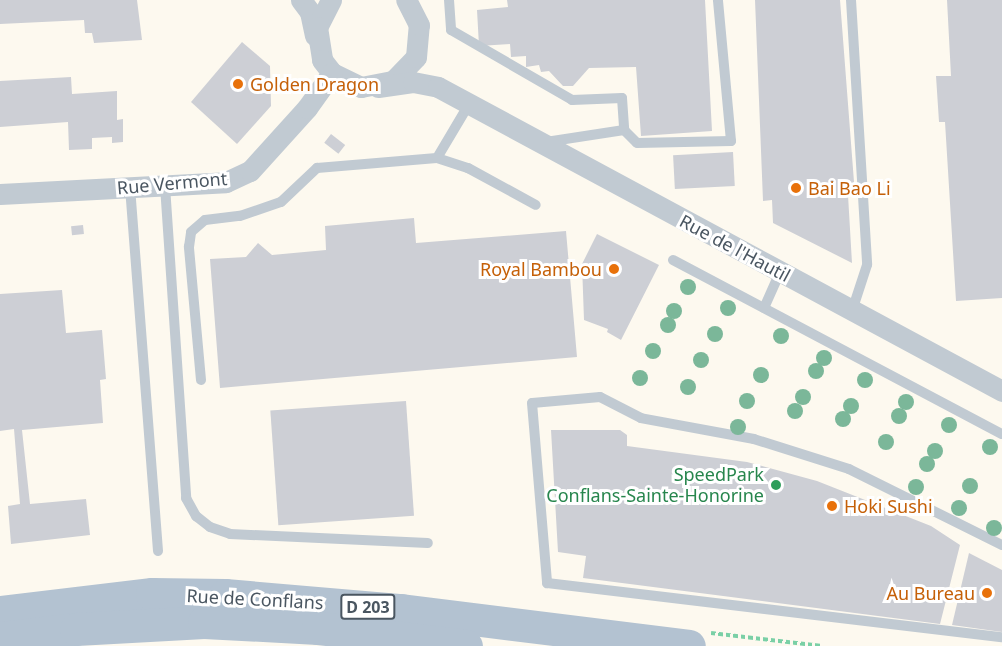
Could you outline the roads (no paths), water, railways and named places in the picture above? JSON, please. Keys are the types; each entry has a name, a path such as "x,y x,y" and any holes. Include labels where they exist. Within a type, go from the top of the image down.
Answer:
{"main road":[{"name":"Rue de Conflans","path":"0,612 152,594 225,595 401,610 689,646"},
{"name":"Rue de Conflans","path":"0,638 76,629 204,622 318,628 466,646"}],"street":[{"path":"302,0 309,12 316,43 332,73"},
{"path":"316,43 317,27 331,0"},
{"name":"Rue de l'Hautil","path":"406,0 419,25 429,68 439,81 469,104"},
{"path":"378,87 406,71 416,57 419,25"},
{"name":"Rue de l'Hautil","path":"332,73 361,87 423,83 469,104 1002,392"},
{"name":"Rue Vermont","path":"0,194 226,182 250,171 307,108 332,73"}],"lane":[{"path":"449,0 451,30 572,100 622,98 624,130 637,143 731,141 718,0"},
{"path":"851,0 867,265 852,311"},
{"path":"437,158 469,104"},
{"path":"539,143 624,130"},
{"path":"201,380 191,232 205,220 240,216 280,202 317,168 437,158 468,168 536,205"},
{"path":"165,186 186,498 196,516 210,527 230,534 428,543"},
{"path":"130,187 158,551"},
{"path":"673,260 1002,434"},
{"path":"764,308 780,272"},
{"path":"1002,544 849,469 754,439 697,426 641,418 600,397 532,403 547,583 1002,637"}],"place":[{"name":"Golden Dragon","path":"238,84"},
{"name":"Bai Bao Li","path":"796,188"},
{"name":"Royal Bambou","path":"614,269"},
{"name":"SpeedPark Conflans-Sainte-Honorine","path":"776,485"},
{"name":"Hoki Sushi","path":"832,506"},
{"name":"Au Bureau","path":"987,593"}]}
